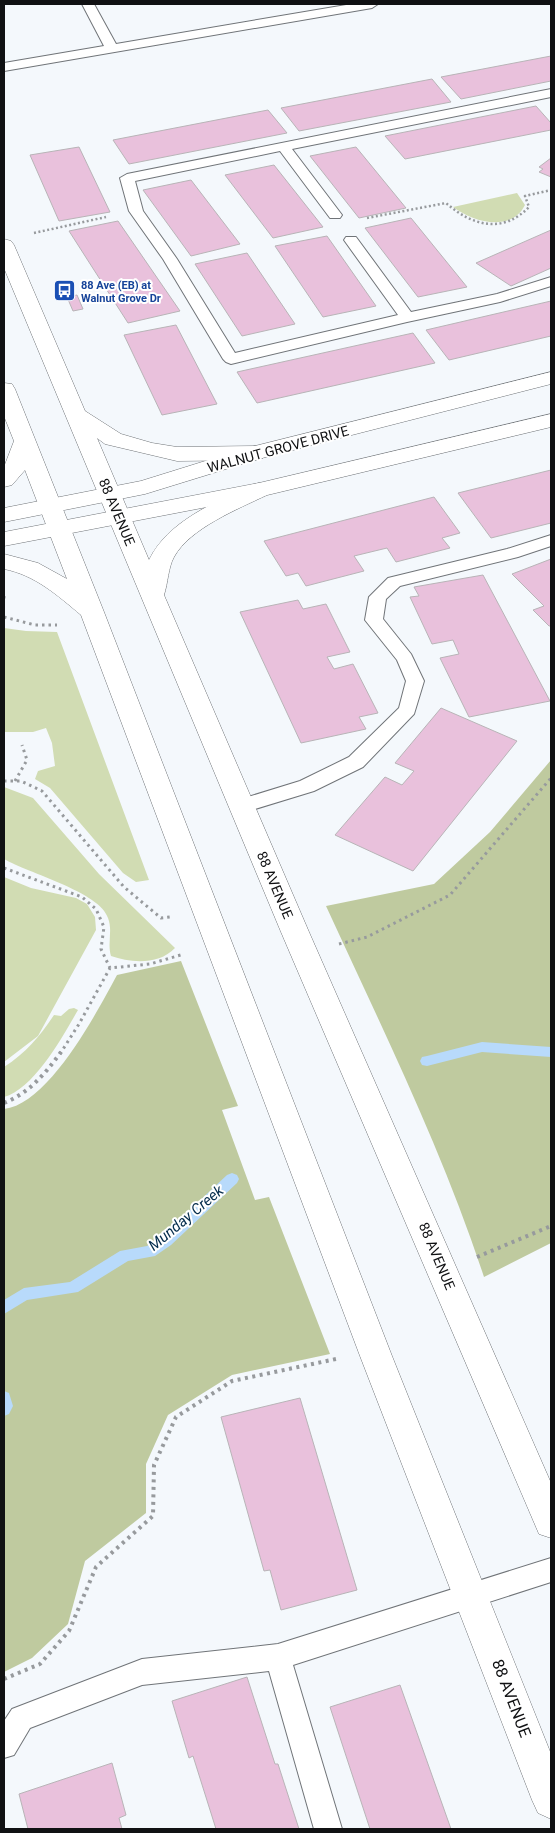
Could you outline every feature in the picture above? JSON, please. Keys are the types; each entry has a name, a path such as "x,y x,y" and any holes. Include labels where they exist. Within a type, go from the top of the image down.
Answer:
{"main road":[{"name":"88 AVENUE","path":"4,245 242,806 551,1522"},
{"name":"WALNUT GROVE DRIVE","path":"4,515 145,487 255,452 419,413 551,378"},
{"name":"88 AVENUE","path":"4,389 92,612 373,1346 551,1800"},
{"path":"76,415 113,439 150,449 177,454 255,452"},
{"path":"4,539 259,490 551,420"},
{"path":"4,480 14,470 24,442"},
{"path":"152,595 162,557 181,535 209,514 259,490"},
{"path":"4,562 18,563 50,576 92,612"}],"lane":[{"path":"88,4 112,49"},
{"path":"4,67 372,4"},
{"path":"551,92 127,178 136,211 170,259 231,359 407,317 500,298 551,281"},
{"path":"283,146 335,215"},
{"path":"351,240 407,317"},
{"path":"242,806 307,786 356,762 408,710 416,681 405,658 374,620 378,597 394,582 512,553 551,540"},
{"path":"4,1746 21,1718 142,1672 278,1657 551,1570"},
{"path":"278,1657 328,1829"}],"path":[{"path":"335,215 352,221 446,203 462,217 473,221 497,224 510,222 520,217 529,207 525,196 551,190"},
{"path":"33,234 136,211"},
{"path":"4,596 4,602"},
{"path":"4,617 35,625 62,625"},
{"path":"15,781 27,760 22,746"},
{"path":"334,946 367,937 450,895 551,778"},
{"path":"4,780 21,781 42,791 124,887 161,918 206,912"},
{"path":"4,868 82,897 96,909 104,927 101,949 110,968"},
{"path":"110,968 150,964 186,954 217,942"},
{"path":"4,1103 11,1102 38,1082 85,1018 110,968"},
{"path":"469,1259 551,1226"},
{"path":"4,1679 40,1664 69,1631 96,1567 153,1516 154,1465 176,1417 232,1381 336,1360"}],"green space":[{"path":"517,193 525,205 519,214 501,222 491,222 471,217 453,207"},
{"path":"4,628 57,632 149,880 136,882 123,873 50,788 35,779 38,771 55,766 52,743 46,728 33,732 4,732"},
{"path":"551,760 551,1243 484,1277 430,1136 390,1043 326,906 434,884 490,832"},
{"path":"4,787 33,798 99,874 175,948 168,954 153,960 136,961 111,956 109,923 102,909 92,900 78,892 4,859"},
{"path":"4,877 31,888 76,898 87,904 95,917 96,930 38,1036 4,1062"},
{"path":"181,961 238,1106 222,1110 255,1200 269,1197 330,1354 232,1375 168,1415 146,1464 146,1513 85,1561 68,1624 32,1658 4,1672 4,1109 21,1103 38,1091 54,1074 84,1032 117,975"},
{"path":"74,1008 78,1010 37,1073 15,1092 4,1097 4,1067 32,1044 54,1015 61,1016 69,1009"}],"building":[{"path":"551,56 551,81 461,99 441,77"},
{"path":"432,79 451,102 299,131 281,108"},
{"path":"536,106 551,123 551,130 405,159 385,136"},
{"path":"268,110 287,133 129,164 113,140"},
{"path":"79,147 110,212 59,221 30,155"},
{"path":"356,147 406,208 359,218 310,156"},
{"path":"551,158 551,177 539,172 543,169 539,167"},
{"path":"274,165 323,227 273,238 225,175"},
{"path":"191,180 240,244 191,256 143,190"},
{"path":"411,218 467,287 418,297 365,228"},
{"path":"118,221 180,311 128,323 69,231"},
{"path":"551,230 551,268 511,286 476,263"},
{"path":"327,236 376,306 323,317 275,246"},
{"path":"247,253 295,324 242,336 195,264"},
{"path":"77,295 83,309 73,311 67,297"},
{"path":"551,301 551,336 449,360 426,330"},
{"path":"176,325 217,404 162,415 124,335"},
{"path":"413,333 435,363 257,403 237,372"},
{"path":"551,470 551,523 491,538 458,493"},
{"path":"434,497 460,533 442,538 450,548 396,562 387,548 354,556 364,571 306,586 298,573 286,576 264,541"},
{"path":"551,559 551,626 549,626 533,610 544,606 512,574"},
{"path":"483,575 550,701 469,717 440,658 459,654 453,640 432,644 410,597 419,596 414,587"},
{"path":"298,600 303,609 326,604 350,652 327,657 334,669 353,664 378,713 359,717 366,729 301,743 240,612"},
{"path":"441,708 517,741 413,871 335,835 385,777 402,785 414,771 395,763"},
{"path":"300,1398 357,1590 281,1610 270,1570 264,1571 221,1417"},
{"path":"247,1677 275,1764 278,1764 299,1829 216,1829 193,1756 189,1758 172,1701"},
{"path":"400,1685 451,1829 370,1829 330,1707"},
{"path":"112,1763 126,1815 119,1818 122,1829 28,1829 19,1794"}],"waterway":[{"name":"Munday Creek","path":"427,1061 482,1047 551,1052"},
{"name":"Munday Creek","path":"4,1308 24,1294 73,1288 125,1255 150,1252 166,1241 232,1179"},
{"name":"Munday Creek","path":"4,1398 4,1409"}],"place":[{"name":"88 Ave (EB) at Walnut Grove Dr","path":"65,291"}]}
